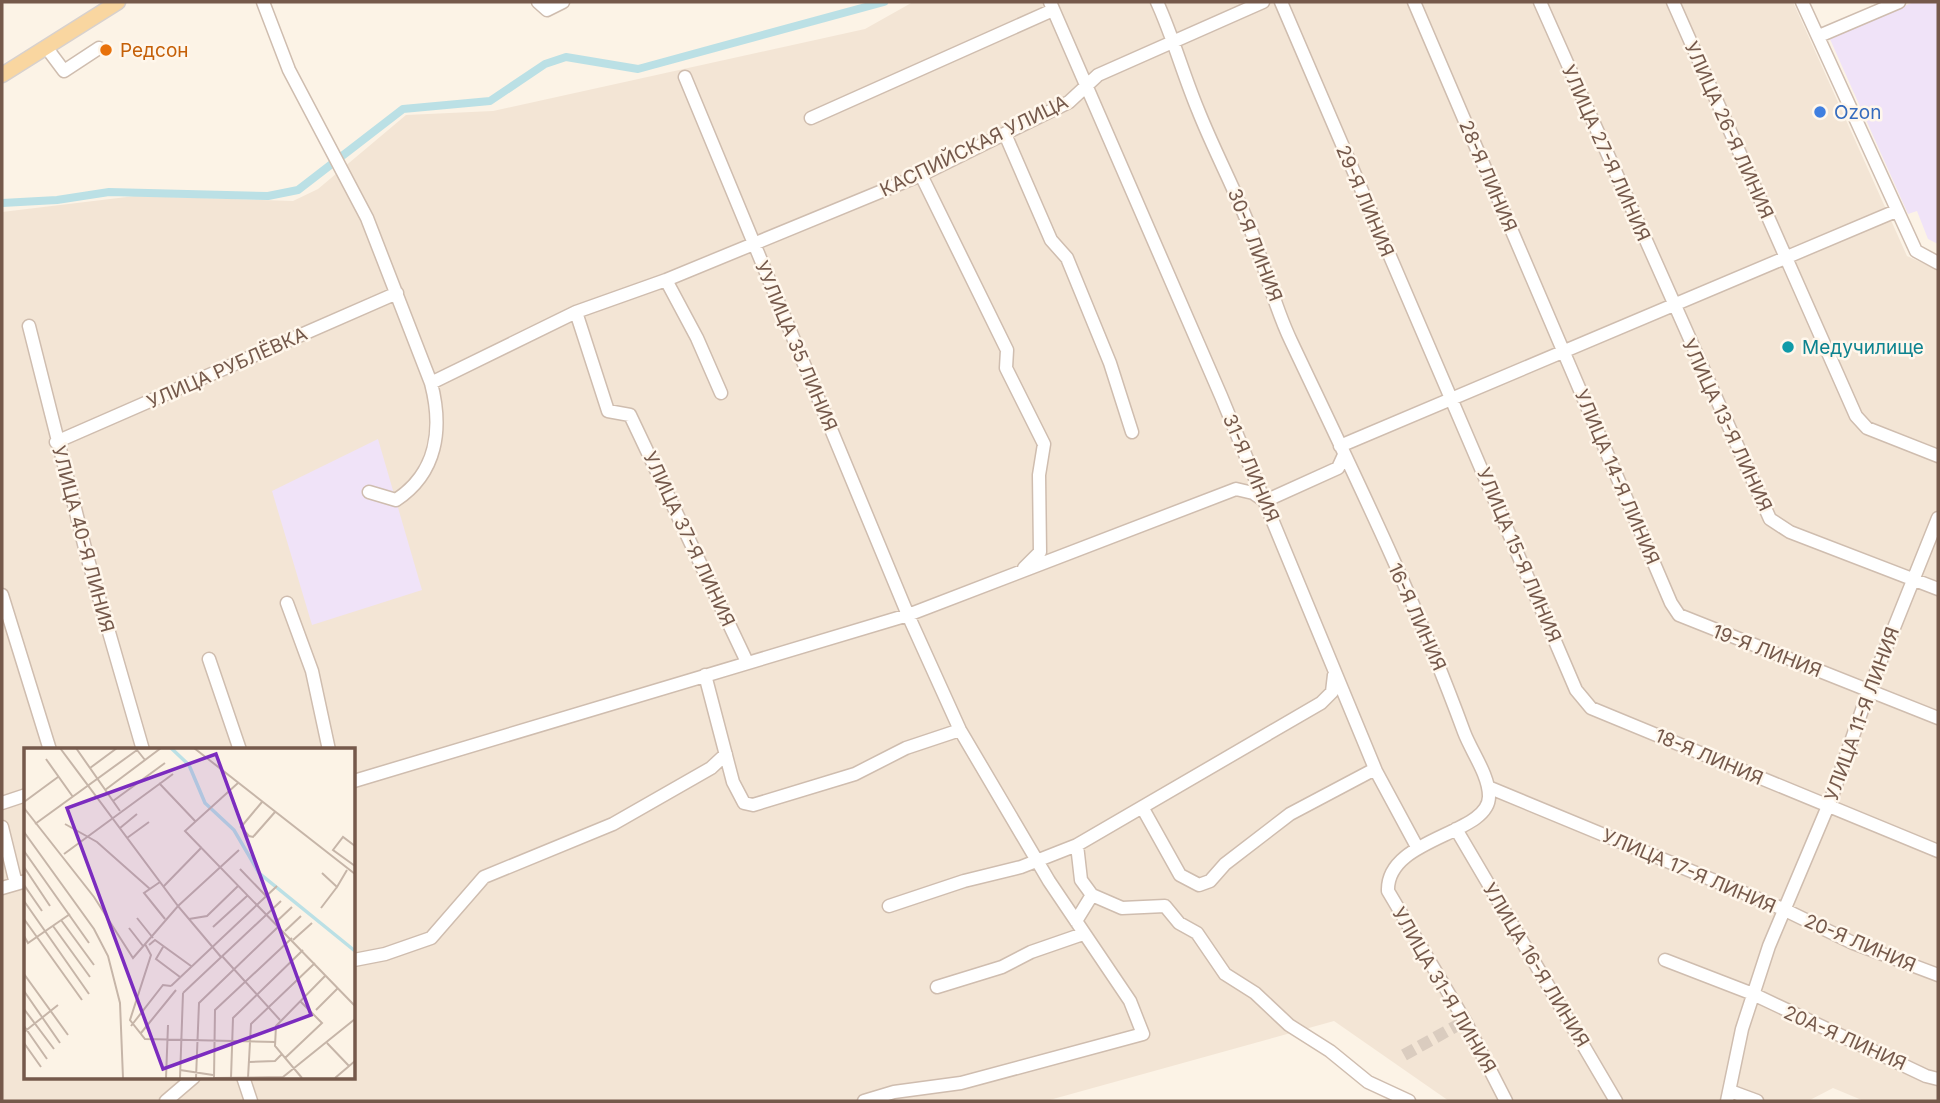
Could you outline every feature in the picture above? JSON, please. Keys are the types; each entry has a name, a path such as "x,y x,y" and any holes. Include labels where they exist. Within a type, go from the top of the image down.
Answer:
{"main road":[{"path":"2,75 118,2"}],"street":[{"path":"263,2 289,70 367,218 431,383 436,403 437,432 431,463 413,489 396,500 369,492"},
{"path":"538,2 547,10 563,2"},
{"name":"30-Я ЛИНИЯ","path":"1157,2 1174,40 1196,107 1245,215 1290,340 1342,450"},
{"name":"КАСПИЙСКАЯ УЛИЦА","path":"431,383 576,312 666,280 921,175 1069,102 1098,75 1247,5 1263,2"},
{"name":"29-Я ЛИНИЯ","path":"1281,2 1370,215 1453,399"},
{"name":"28-Я ЛИНИЯ","path":"1414,2 1562,350"},
{"name":"УЛИЦА 27-Я ЛИНИЯ","path":"1540,2 1672,304"},
{"name":"УЛИЦА 26-Я ЛИНИЯ","path":"1673,2 1856,416 1867,428 1938,456"},
{"path":"1802,2 1916,251 1938,263"},
{"path":"1819,36 1899,2"},
{"path":"811,118 1051,6"},
{"name":"31-Я ЛИНИЯ","path":"1051,6 1265,501 1375,769 1417,847"},
{"path":"46,47 64,71 99,48"},
{"name":"УУЛИЦА 35 ЛИНИЯ","path":"685,77 908,615 960,730 1049,881 1130,1001 1143,1034 986,1077 939,1087 894,1092 864,1101"},
{"path":"1006,134 1051,240 1067,258 1110,363 1132,432"},
{"path":"921,175 1007,350 1006,368 1044,444 1039,475 1040,552 1017,574"},
{"path":"355,781 908,615 1236,489 1253,493 1265,501 1338,468 1342,450 1562,350 1896,211"},
{"path":"666,280 698,338 721,394"},
{"name":"УЛИЦА РУБЛЁВКА","path":"56,442 397,293"},
{"name":"УЛИЦА 13-Я ЛИНИЯ","path":"1672,304 1770,519 1790,532 1938,589"},
{"name":"УЛИЦА 37-Я ЛИНИЯ","path":"576,312 608,411 630,415 747,662"},
{"name":"УЛИЦА 40-Я ЛИНИЯ","path":"29,326 56,442 142,748"},
{"name":"УЛИЦА 14-Я ЛИНИЯ","path":"1562,350 1671,603"},
{"name":"УЛИЦА 15-Я ЛИНИЯ","path":"1453,399 1576,690 1591,708"},
{"name":"16-Я ЛИНИЯ","path":"1342,450 1369,501 1382,541 1438,660 1472,754 1489,787"},
{"name":"УЛИЦА 11-Я ЛИНИЯ","path":"1783,909 1828,806 1869,690 1938,518"},
{"path":"2,595 49,748"},
{"path":"287,603 312,671 329,748"},
{"name":"19-Я ЛИНИЯ","path":"1671,603 1679,615 1694,623 1938,718"},
{"path":"209,659 239,748"},
{"path":"888,906 1039,860 1077,845 1328,699 1335,685 1333,667"},
{"path":"705,675 738,794 744,803 753,805 855,774 906,748 960,730"},
{"name":"18-Я ЛИНИЯ","path":"1591,708 1938,851"},
{"path":"355,960 385,954 432,938 484,877 613,824 711,768 726,754"},
{"path":"1142,807 1180,875 1199,885 1210,881 1225,864 1290,814 1375,769"},
{"path":"1417,847 1456,829 1486,808 1489,787"},
{"name":"УЛИЦА 17-Я ЛИНИЯ","path":"1489,787 1783,909 1734,1062 1729,1096"},
{"path":"2,803 24,796"},
{"path":"2,827 21,883 2,888"},
{"name":"УЛИЦА 16-Я ЛИНИЯ","path":"1456,829 1616,1101"},
{"path":"1077,845 1082,880 1092,895 1122,908 1165,906 1179,923 1197,933 1231,979 1255,993 1289,1025 1330,1051 1368,1082 1409,1101"},
{"name":"УЛИЦА 31-Я ЛИНИЯ","path":"1417,847 1389,878 1388,891 1465,1021 1506,1101"},
{"path":"1076,921 1092,895"},
{"name":"20-Я ЛИНИЯ","path":"1783,909 1853,943 1938,975"},
{"path":"937,988 1002,967 1031,952 1083,934"},
{"name":"20А-Я ЛИНИЯ","path":"1665,960 1754,994 1781,1009 1938,1079"},
{"path":"166,1101 193,1078"},
{"path":"243,1078 251,1101"},
{"path":"1729,1096 1757,1101"}],"shaded area":[{"path":"913,2 1793,2 1907,256 1938,270 1938,1101 1864,1101 1833,1088 1808,1101 1449,1101 1334,1021 1046,1101 2,1101 2,212 135,196 293,201 318,189 406,115 493,111 865,29"},
{"path":"1914,2 1938,2 1938,244 1928,239 1917,211 1908,214 1829,37"},
{"path":"378,439 422,590 312,625 272,491"}],"waterway":[{"path":"2,203 57,200 109,192 268,196 298,190 403,109 490,101 545,64 566,57 638,69 884,2"}],"tunnel":[{"path":"1404,1055 1465,1021"}],"place":[{"name":"Редсон","path":"106,50"},
{"name":"Ozon","path":"1820,112"},
{"name":"Медучилище","path":"1788,347"}]}
